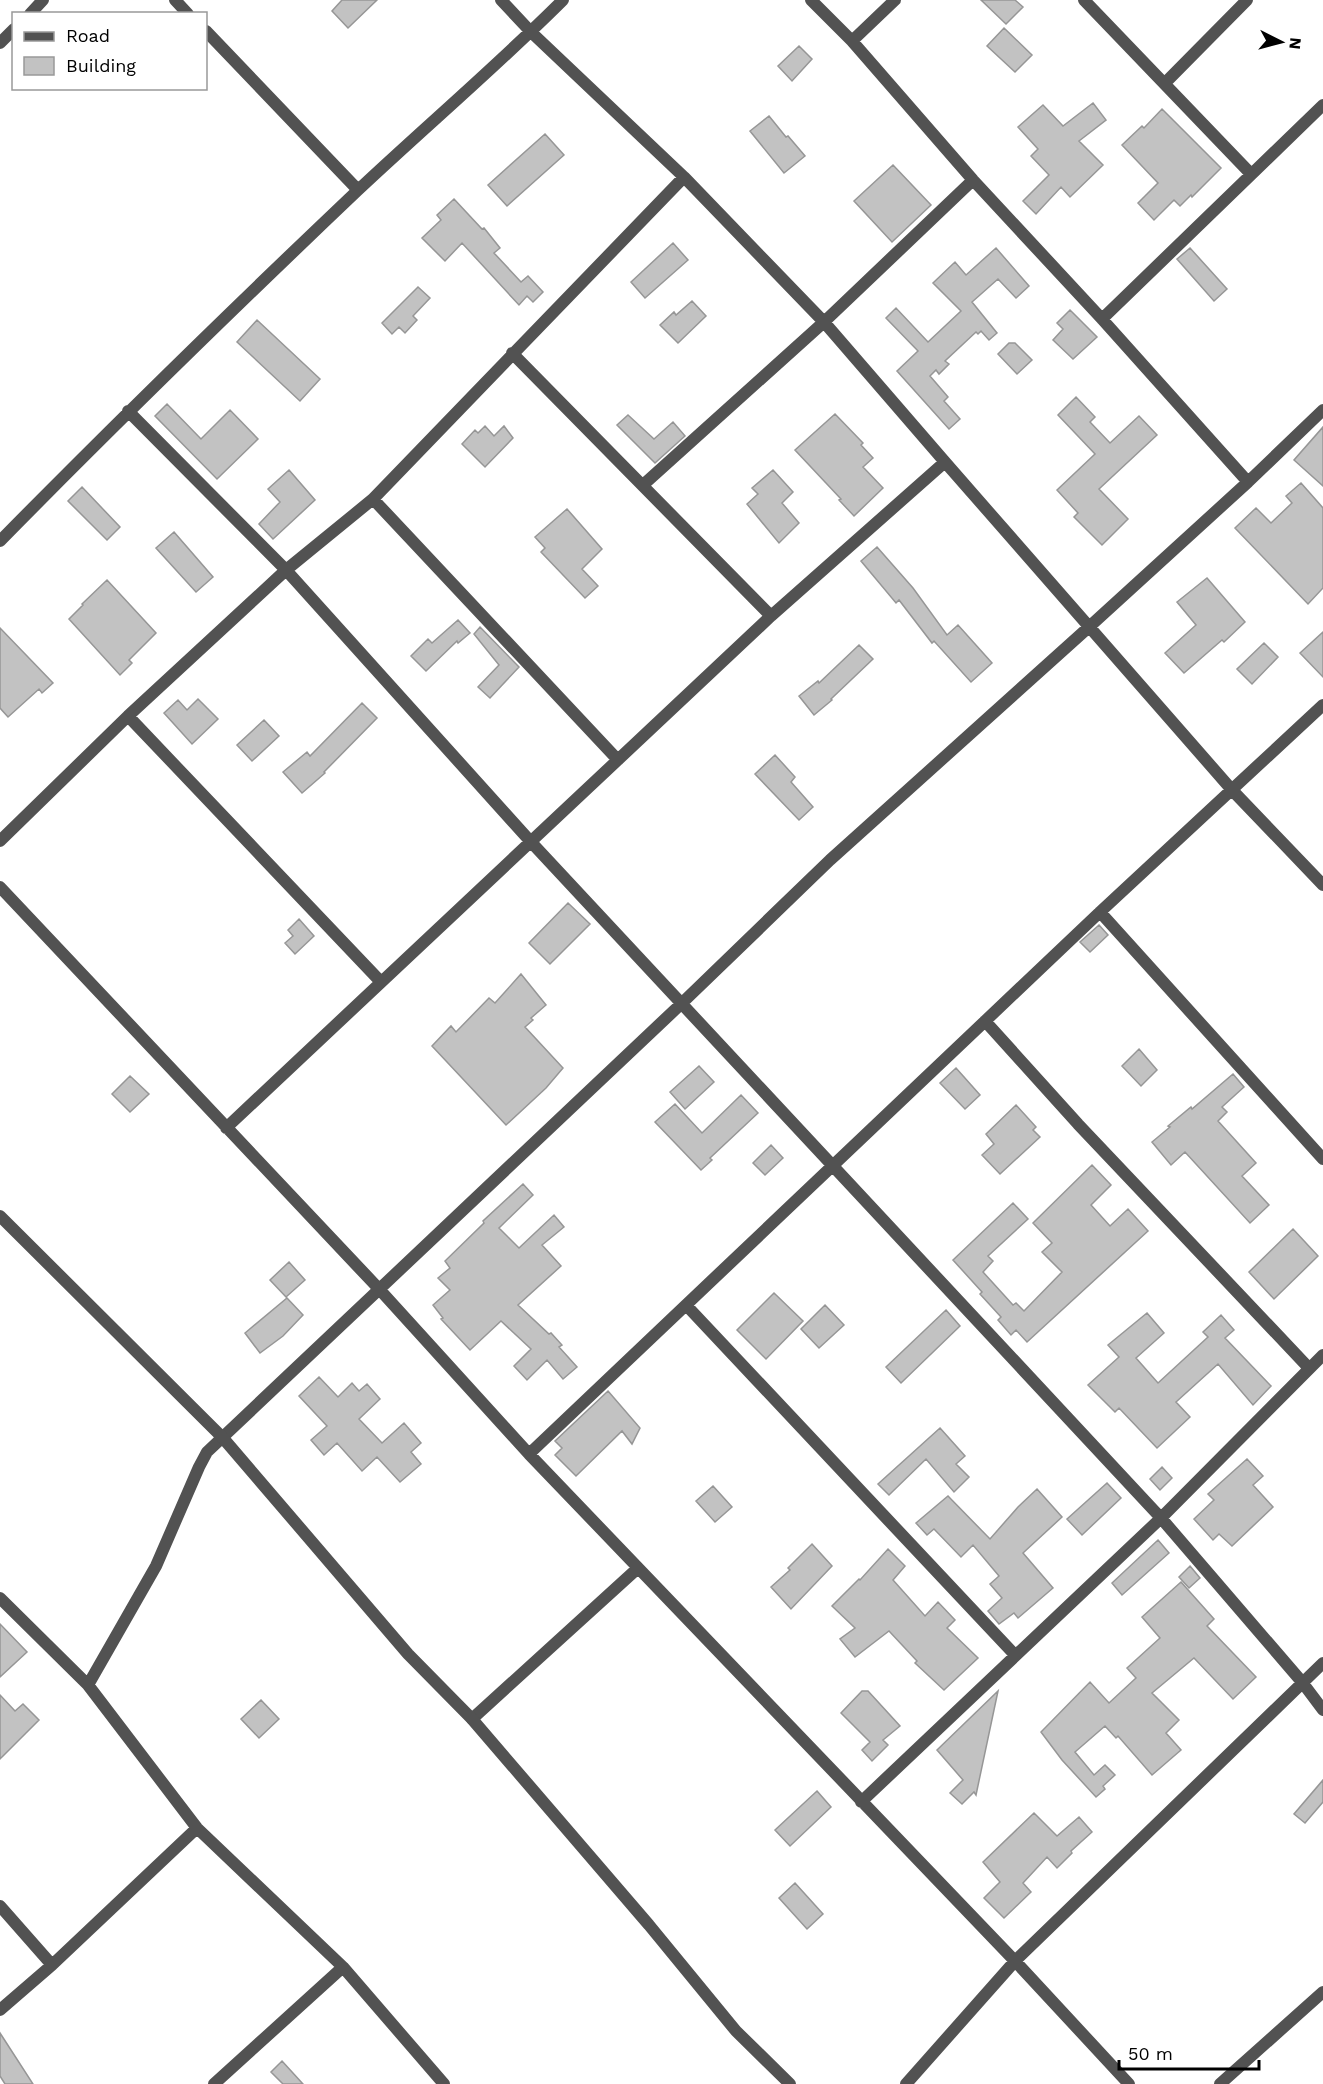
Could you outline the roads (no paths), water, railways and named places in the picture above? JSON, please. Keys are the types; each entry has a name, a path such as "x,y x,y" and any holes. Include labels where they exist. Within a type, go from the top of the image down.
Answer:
{"street":[{"path":"32,12 43,0"},
{"path":"176,0 186,12"},
{"path":"501,0 531,32 684,177 824,322 1232,790 1323,885"},
{"path":"0,541 128,411 358,190 563,0"},
{"path":"811,0 852,41 973,180 1248,482"},
{"path":"852,41 895,0"},
{"path":"1084,0 1251,174"},
{"path":"1165,83 1247,0"},
{"path":"0,43 12,31"},
{"path":"207,32 358,190"},
{"path":"1102,319 1323,105"},
{"path":"0,841 128,716 286,570 373,500 512,353 684,177"},
{"path":"643,485 824,322 973,180"},
{"path":"512,353 771,616"},
{"path":"88,1685 156,1566 207,1452 830,860 1248,482 1323,410"},
{"path":"128,411 286,570 531,842 1161,1518 1302,1682 1323,1710"},
{"path":"226,1128 771,616 945,462"},
{"path":"373,500 618,760"},
{"path":"529,1454 1100,912 1323,705"},
{"path":"128,716 381,982"},
{"path":"0,887 380,1290 529,1454 1015,1961 1129,2084"},
{"path":"1100,912 1323,1159"},
{"path":"985,1021 1078,1124 1309,1368"},
{"path":"0,1216 223,1438 408,1654 472,1719 650,1924 736,2031 790,2084"},
{"path":"686,1305 1015,1656"},
{"path":"861,1802 1161,1518 1323,1355"},
{"path":"472,1719 638,1568"},
{"path":"0,1598 88,1685 197,1828 343,1967 444,2084"},
{"path":"906,2084 1015,1961 1323,1663"},
{"path":"0,2010 52,1965 197,1828"},
{"path":"0,1906 52,1965"},
{"path":"214,2084 343,1967"},
{"path":"1220,2084 1323,1992"}]}
